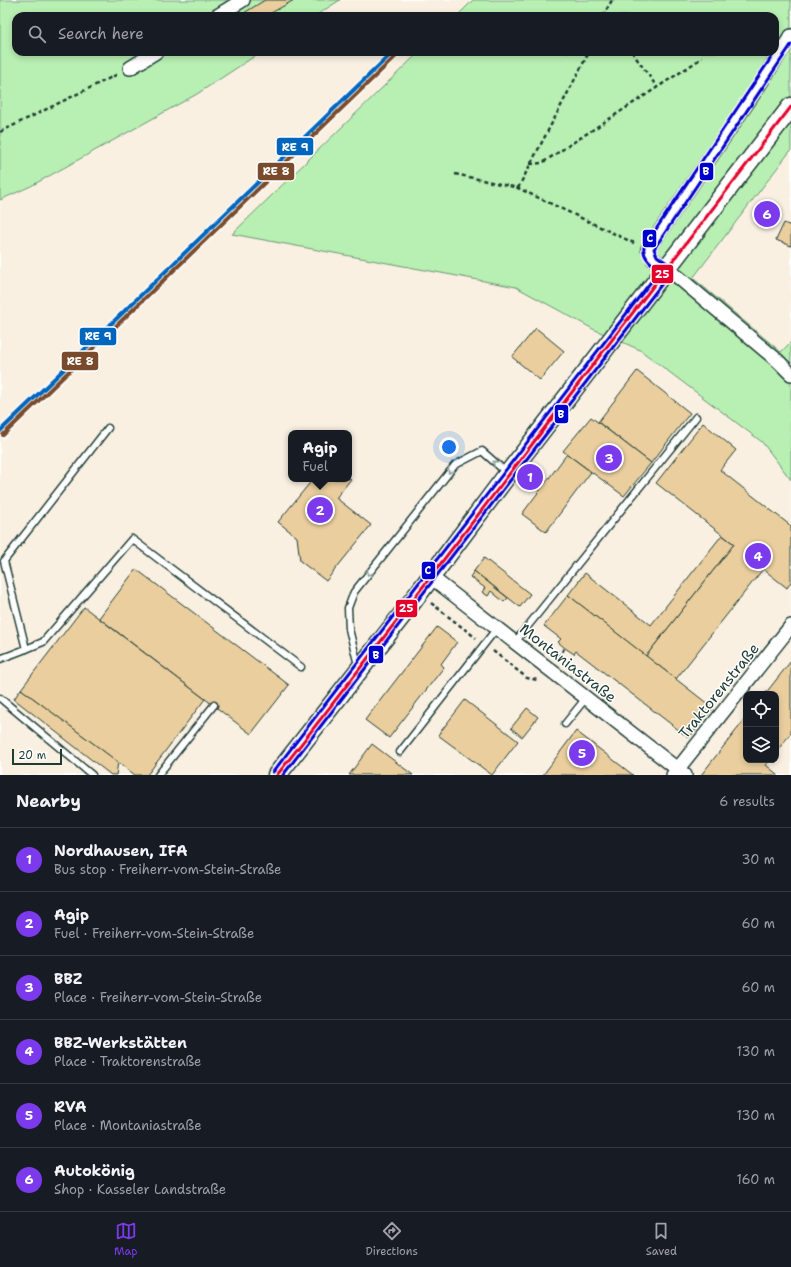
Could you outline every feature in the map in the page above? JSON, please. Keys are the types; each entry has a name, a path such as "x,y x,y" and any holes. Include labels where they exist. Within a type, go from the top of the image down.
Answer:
{"main road":[{"path":"277,775 431,577 508,474 791,106"}],"street":[{"path":"224,12 243,0"},
{"path":"779,54 791,36"},
{"path":"130,68 150,56"},
{"path":"778,56 648,249 653,259 778,361 791,374"},
{"name":"Montaniastraße","path":"431,577 586,698 678,773"},
{"name":"Traktorenstraße","path":"678,773 791,626"}],"lane":[{"path":"515,642 696,417"},
{"path":"26,649 4,561 108,428"},
{"path":"359,670 349,629 348,608 354,592 455,465 482,452 508,474"},
{"path":"0,659 43,642 132,539 301,667"},
{"path":"400,752 497,628"},
{"path":"0,698 92,775"},
{"path":"565,724 586,698"},
{"path":"158,775 214,705"}],"path":[{"path":"605,12 612,0"},
{"path":"518,188 587,56"},
{"path":"635,56 656,87"},
{"path":"530,164 542,163 702,58"},
{"path":"0,132 130,68"},
{"path":"455,174 518,188 648,249"},
{"path":"430,603 527,678 541,681"}],"shaded area":[{"path":"340,0 473,0 461,12 321,12"},
{"path":"255,56 415,56 291,177 791,386 791,775 0,775 0,200 31,186 197,94"},
{"path":"791,150 791,342 782,352 693,278"}],"green space":[{"path":"0,0 340,0 321,12 12,12 12,56 255,56 197,94 31,186 0,200"},
{"path":"473,0 791,0 791,150 693,278 781,352 791,342 791,480 762,442 640,350 593,329 516,287 232,234 415,56 779,56 779,12 461,12"}],"building":[{"path":"265,0 294,0 273,12 246,12"},
{"path":"784,223 791,226 791,246 776,240"},
{"path":"536,328 564,351 540,380 512,357"},
{"path":"637,371 690,413 651,463 598,422"},
{"path":"591,417 651,463 624,496 563,451"},
{"path":"703,423 736,450 720,470 791,526 791,582 787,588 763,569 676,679 646,656 734,544 656,483"},
{"path":"567,454 591,472 546,532 522,514"},
{"path":"311,482 349,482 336,498 371,525 326,581 300,561 297,537 278,522"},
{"path":"722,535 734,544 646,656 568,595 585,573 651,625"},
{"path":"484,558 530,594 520,607 474,571"},
{"path":"136,569 289,685 251,734 99,618"},
{"path":"474,571 508,598 504,602 491,591 488,596 482,592 485,588 470,577"},
{"path":"568,595 713,708 689,738 576,651 574,654 565,648 558,642 561,639 544,626"},
{"path":"84,607 205,699 147,775 135,775 21,689"},
{"path":"437,627 457,642 441,664 444,667 389,738 365,720"},
{"path":"791,661 791,733 779,748 779,691 767,691"},
{"path":"21,689 118,762 116,775 111,775 14,699"},
{"path":"465,700 518,741 492,775 438,735"},
{"path":"527,708 538,717 522,737 511,728"},
{"path":"743,722 743,763 768,763 766,765 778,775 701,775"},
{"path":"576,731 633,775 543,775"},
{"path":"372,744 413,775 349,775"}],"transit line":[{"name":"B","path":"283,775 671,272 671,266 657,256 654,249 791,45"},
{"path":"0,431 389,56"},
{"path":"3,435 396,56"},
{"name":"C","path":"273,772 660,270 646,257 644,247 772,56"},
{"name":"25","path":"277,775 791,107"}],"place":[{"name":"Autokönig","path":"767,214"},
{"name":"BBZ","path":"609,458"},
{"name":"Nordhausen, IFA","path":"530,477"},
{"name":"Agip","path":"320,510"},
{"name":"BBZ-Werkstätten","path":"758,556"},
{"name":"RVA","path":"582,753"}]}
